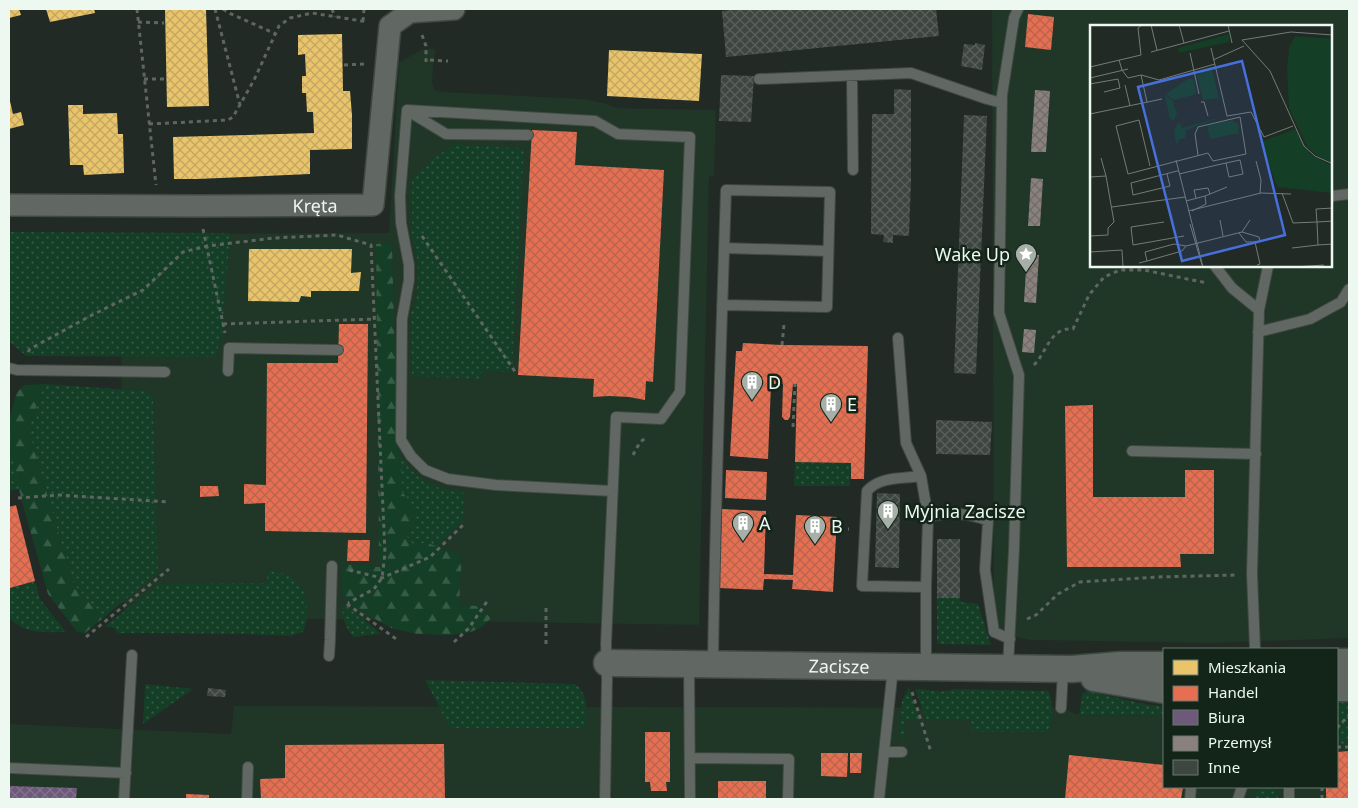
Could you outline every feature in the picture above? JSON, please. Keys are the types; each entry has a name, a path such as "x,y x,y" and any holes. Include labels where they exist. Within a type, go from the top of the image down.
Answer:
{"street":[{"path":"397,21 410,12 454,9"},
{"name":"Kręta","path":"9,205 373,205 397,21"},
{"name":"Zacisze","path":"607,663 701,664 909,673 1008,668 1068,669 1121,665 1163,665"},
{"name":"Zacisze","path":"1068,669 1099,680 1163,690"}],"lane":[{"path":"1008,668 1019,375 999,313 1002,103 1014,18 1018,9"},
{"path":"759,79 911,73 1002,103"},
{"path":"852,76 853,170"},
{"path":"407,110 446,134 528,135"},
{"path":"407,110 401,223 409,265 409,280 402,319 401,440 411,456 425,470 448,479 496,485 612,490"},
{"path":"407,110 595,121 618,134 690,137 680,392 661,419 616,417 606,644 605,799"},
{"path":"690,799 690,758 701,664 722,305 726,190 830,192 827,307 722,305"},
{"path":"1333,196 1349,194"},
{"path":"724,248 828,251"},
{"path":"1217,268 1232,288 1259,310"},
{"path":"1254,648 1252,574 1258,332 1259,310 1268,268"},
{"path":"1258,332 1310,319 1341,302 1349,288"},
{"path":"879,799 884,752 909,673 926,588 928,516 921,476 906,444 898,338"},
{"path":"228,371 229,348 338,350"},
{"path":"9,368 17,370 165,372"},
{"path":"1132,451 1256,454"},
{"path":"921,476 888,479 873,484 867,491 862,586 926,588"},
{"path":"928,516 940,514 973,515 988,521 985,570 994,632 1010,639"},
{"path":"328,656 332,566"},
{"path":"124,799 132,656"},
{"path":"1061,708 1068,669"},
{"path":"884,752 902,752"},
{"path":"690,758 789,759 788,799"},
{"path":"247,799 248,766"},
{"path":"9,768 126,773"}],"path":[{"path":"137,9 158,206"},
{"path":"215,9 240,106"},
{"path":"223,9 276,34"},
{"path":"332,9 335,17"},
{"path":"362,21 364,9"},
{"path":"149,124 228,120 233,117 279,26 290,18 312,13 362,21 397,21 422,34 428,61 448,61"},
{"path":"138,22 164,23"},
{"path":"344,65 369,64"},
{"path":"144,79 166,79"},
{"path":"401,204 516,373"},
{"path":"198,206 229,348"},
{"path":"1019,375 1036,364 1052,336 1065,328 1073,329 1089,294 1104,278 1120,270 1144,270 1232,288"},
{"path":"223,324 375,319"},
{"path":"793,427 795,384"},
{"path":"18,498 59,495 168,502"},
{"path":"332,566 382,578 430,557 463,525"},
{"path":"86,637 168,569"},
{"path":"1010,626 1036,616 1058,594 1080,582 1252,574"},
{"path":"454,642 469,628 488,600"},
{"path":"347,604 399,641"},
{"path":"546,605 546,644"},
{"path":"909,673 931,752"},
{"path":"1338,727 1349,715"}],"shaded area":[{"path":"992,9 1349,9 1349,638 1212,643 1030,640 994,632"},
{"path":"424,49 435,49 432,81 434,90 443,92 582,99 604,103 617,108 716,110 714,176 709,177 699,625 124,616 120,234 389,233 399,62"},
{"path":"234,706 1061,708 1079,715 1163,716 1163,788 1338,788 1338,706 1349,706 1349,799 9,799 9,724 231,734"}],"green space":[{"path":"455,144 524,149 512,372 482,371 481,379 412,376 411,312 416,302 418,274 417,257 412,238 412,179 432,159"},
{"path":"9,232 230,233 222,335 215,357 26,356 9,341"},
{"path":"392,242 397,444 401,458 402,492 415,508 415,522 405,534 413,544 427,543 462,555 459,605 478,606 491,618 482,627 471,632 450,635 417,634 391,628 351,605 342,591 343,564 379,567 376,244"},
{"path":"45,384 145,391 153,396 158,572 102,619 73,583 28,428"},
{"path":"45,384 28,428 73,583 102,619 85,633 77,632 48,594 21,498 9,443 9,419 17,392 24,385"},
{"path":"9,443 20,489 9,491"},
{"path":"401,458 415,474 428,483 436,487 464,493 463,521 437,546 427,543 413,545 405,534 415,522 415,508 402,492"},
{"path":"795,462 851,463 850,486 794,486"},
{"path":"268,571 288,575 300,585 304,592 307,608 306,625 303,632 290,636 118,633 114,628 105,626 159,584 267,583"},
{"path":"35,581 40,599 66,632 28,630 9,618 9,588"},
{"path":"937,598 960,598 961,602 978,604 991,645 937,644"},
{"path":"347,605 381,634 353,637 343,618 343,606"},
{"path":"425,680 575,684 580,688 585,698 585,728 450,728"},
{"path":"145,684 193,689 143,724"},
{"path":"909,687 919,720 905,720 903,742 899,739 902,701"},
{"path":"915,689 939,691 953,689 1048,691 1052,705 1049,731 974,732 971,731 971,719 926,719"},
{"path":"1087,691 1149,705 1163,706 1163,716 1079,715 1082,694"},
{"path":"1338,702 1349,702 1349,744 1338,744"},
{"path":"1259,788 1277,788 1278,799 1252,799"}],"building: Mieszkania":[{"path":"9,9 19,9 21,15 9,18"},
{"path":"46,9 94,9 95,13 50,22"},
{"path":"165,9 206,9 209,106 167,107"},
{"path":"342,34 343,91 350,91 352,149 310,150 310,174 174,179 173,137 314,133 313,112 307,112 306,93 302,93 302,76 306,76 305,54 298,55 298,35"},
{"path":"609,50 702,54 699,101 607,96"},
{"path":"9,97 13,114 21,112 24,125 9,129"},
{"path":"68,105 83,105 83,114 117,113 118,134 123,134 124,173 84,175 83,165 70,165"},
{"path":"249,249 352,249 351,273 361,272 359,291 311,291 311,297 301,296 299,302 248,301"}],"building: Handel":[{"path":"1028,14 1054,17 1051,50 1025,47"},
{"path":"532,130 577,132 575,165 664,170 653,382 646,381 645,400 629,397 593,397 594,379 518,375"},
{"path":"339,324 368,324 366,533 265,531 265,503 244,504 244,484 266,485 267,363 338,363"},
{"name":"E","path":"743,343 868,346 864,479 851,479 851,463 795,462 797,384 793,384 790,417 788,420 785,420 782,417 783,384 771,384 768,459 730,456 736,351 742,351"},
{"path":"1093,405 1093,497 1185,497 1185,470 1214,470 1214,554 1180,554 1181,567 1067,567 1065,406"},
{"path":"726,470 767,472 766,500 725,498"},
{"path":"200,486 218,486 219,496 200,497"},
{"path":"16,505 35,581 10,588 9,507"},
{"path":"722,509 766,511 764,574 793,575 796,515 837,517 833,592 792,589 793,580 764,579 763,590 719,588"},
{"path":"348,540 370,540 369,561 347,561"},
{"path":"645,732 670,732 670,782 666,782 667,791 651,791 650,782 645,782"},
{"path":"444,744 445,799 261,799 260,779 285,778 285,745"},
{"path":"1349,751 1349,799 1326,799 1326,788 1338,788 1338,752"},
{"path":"821,753 848,753 847,777 821,776"},
{"path":"850,753 862,753 861,773 850,773"},
{"path":"1069,755 1163,765 1163,788 1183,788 1181,799 1065,799"},
{"path":"718,781 766,781 766,799 718,799"},
{"path":"186,794 209,795 209,799 186,799"}],"building: Biura":[{"path":"9,786 77,788 76,799 9,799"}],"building: Przemysł":[{"path":"1035,90 1050,91 1046,152 1031,152"},
{"path":"1031,178 1043,179 1040,226 1028,226"},
{"path":"1027,254 1039,255 1036,303 1024,302"},
{"path":"1024,329 1036,330 1034,353 1022,352"}],"building: Inne":[{"path":"742,9 936,9 939,36 726,57 722,11"},
{"path":"975,43 985,45 982,70 961,66 964,44 975,45"},
{"path":"721,75 754,76 751,122 719,121"},
{"path":"894,89 911,90 911,181 909,236 893,235 893,243 883,242 884,235 871,234 872,114 894,114"},
{"path":"964,115 987,116 975,374 954,373"},
{"path":"936,420 992,422 990,455 936,454"},
{"name":"Myjnia Zacisze","path":"877,493 900,494 899,568 875,567"},
{"path":"937,539 960,539 960,598 937,598"},
{"path":"208,688 226,690 225,697 207,696"}],"place":[{"name":"Wake Up","path":"1026,273"},
{"name":"D","path":"752,401"},
{"name":"E","path":"831,423"},
{"name":"Myjnia Zacisze","path":"888,530"},
{"name":"A","path":"743,542"},
{"name":"B","path":"815,545"}]}
